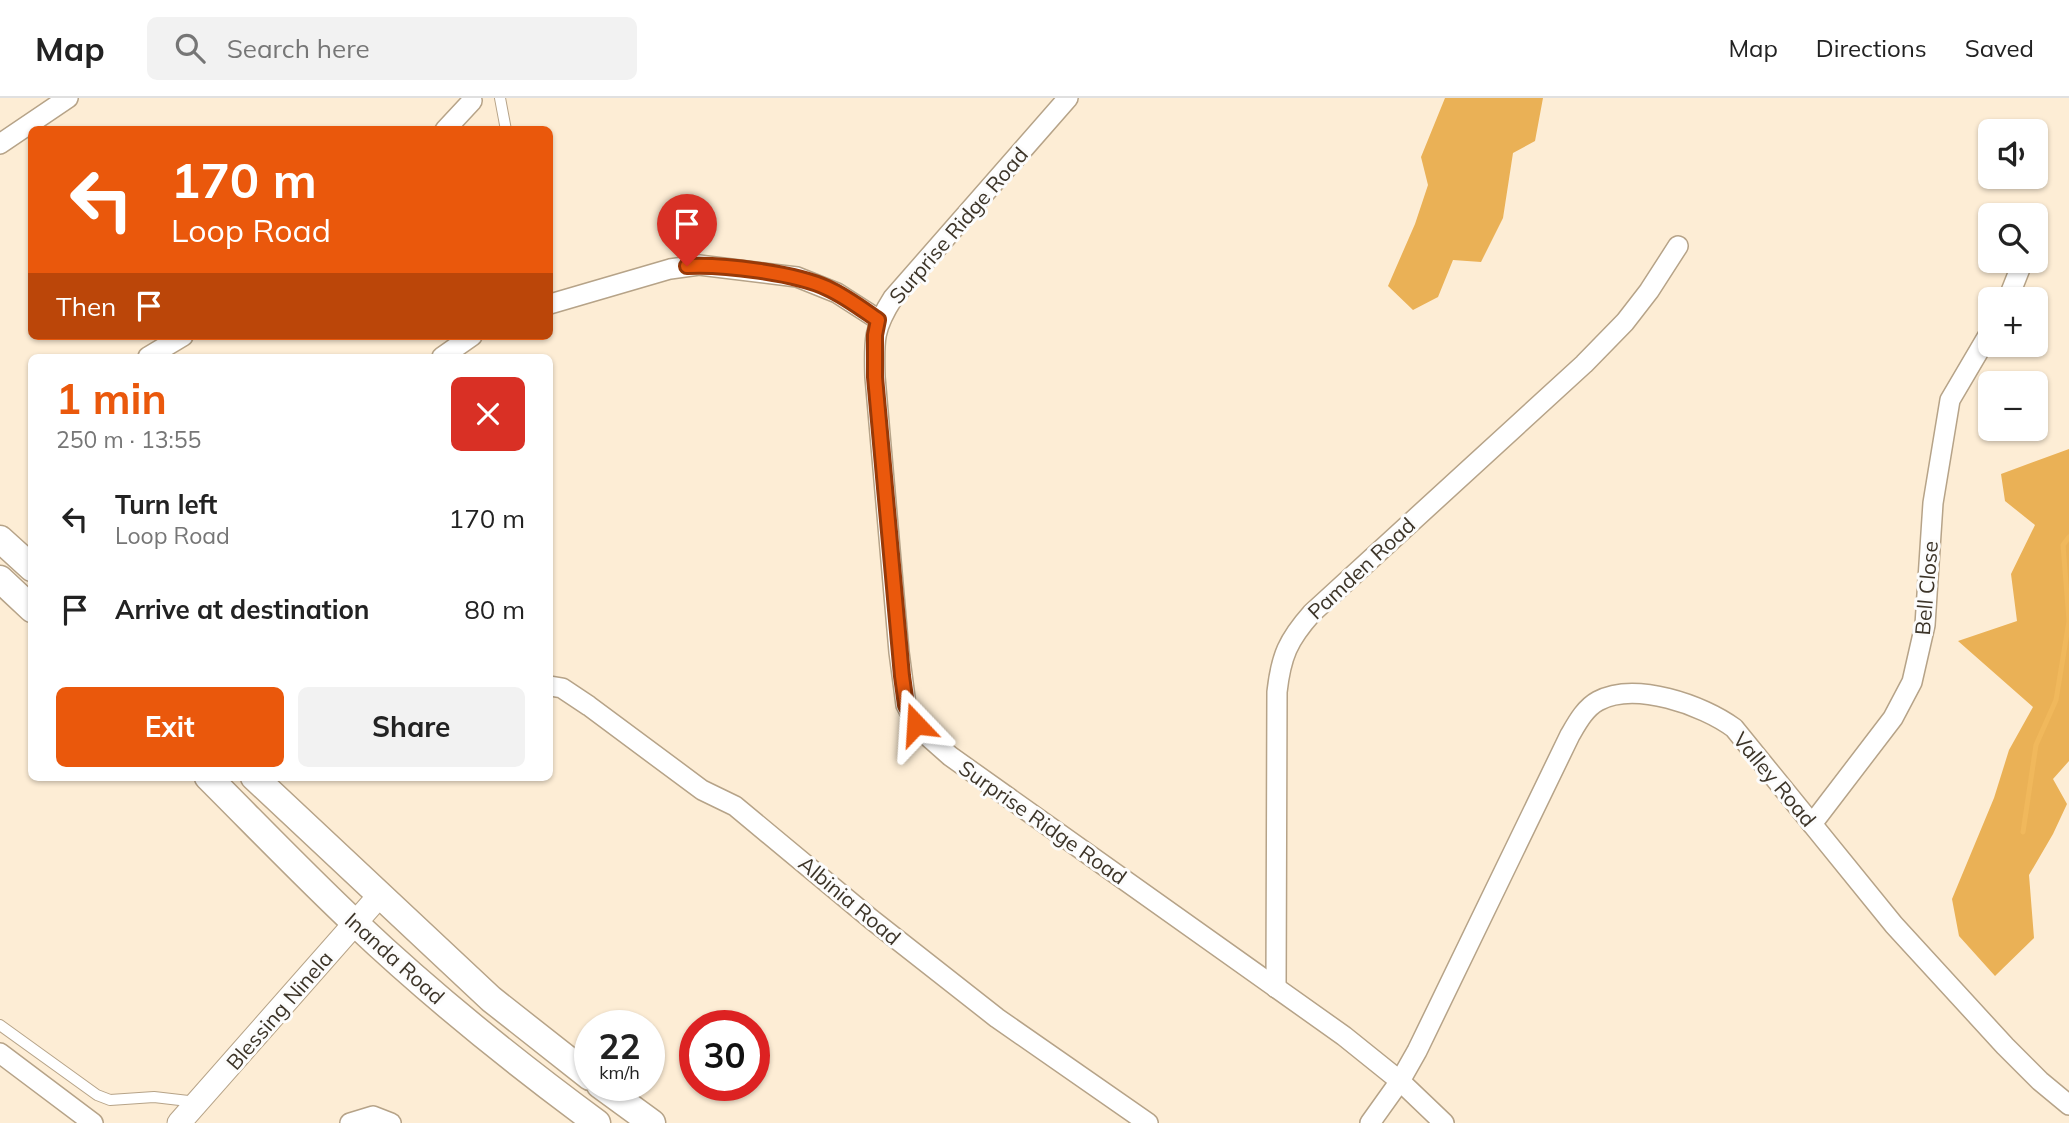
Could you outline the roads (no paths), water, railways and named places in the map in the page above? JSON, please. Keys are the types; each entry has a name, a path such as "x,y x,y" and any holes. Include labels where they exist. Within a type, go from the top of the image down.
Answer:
{"main road":[{"path":"0,540 28,564"},
{"path":"0,579 28,605"},
{"name":"Inanda Road","path":"212,781 355,923 456,1013 597,1123"},
{"name":"Inanda Road","path":"258,781 379,896 519,1023 574,1065"},
{"path":"509,1056 512,1037 519,1023"},
{"path":"622,1101 652,1123"}],"street":[{"path":"0,144 68,98"},
{"name":"Surprise Ridge Road","path":"1068,98 893,298 878,320 875,335 875,377 906,705 916,724 950,756 1343,1036 1400,1081 1444,1123"},
{"path":"449,126 472,101"},
{"name":"Pamden Road","path":"1276,988 1277,692 1280,668 1291,639 1312,612 1584,364 1625,322 1678,247"},
{"path":"553,303 670,269 699,265 797,277 837,293 878,320"},
{"path":"153,354 176,340"},
{"path":"446,354 466,340"},
{"name":"Bell Close","path":"1812,824 1893,719 1912,682 1925,625 1933,503 1950,400 1978,352"},
{"name":"Albinia Road","path":"553,686 562,688 589,706 702,790 735,806 871,919 997,1018 1148,1123"},
{"name":"Valley Road","path":"1370,1123 1400,1081 1570,735 1596,702 1618,695 1642,695 1685,704 1719,718 1749,745 1895,925 1949,986 2031,1072 2069,1105"},
{"name":"Blessing Ninela","path":"179,1123 379,896"},
{"path":"0,1053 93,1123"},
{"path":"350,1123 373,1116 391,1123"}],"lane":[{"path":"500,98 505,126"},
{"path":"0,1025 97,1095 110,1100 154,1097 198,1102"}],"waterway":[{"path":"2069,537 2063,545 2069,620"},
{"path":"2023,832 2036,745 2056,700 2069,621"}]}
